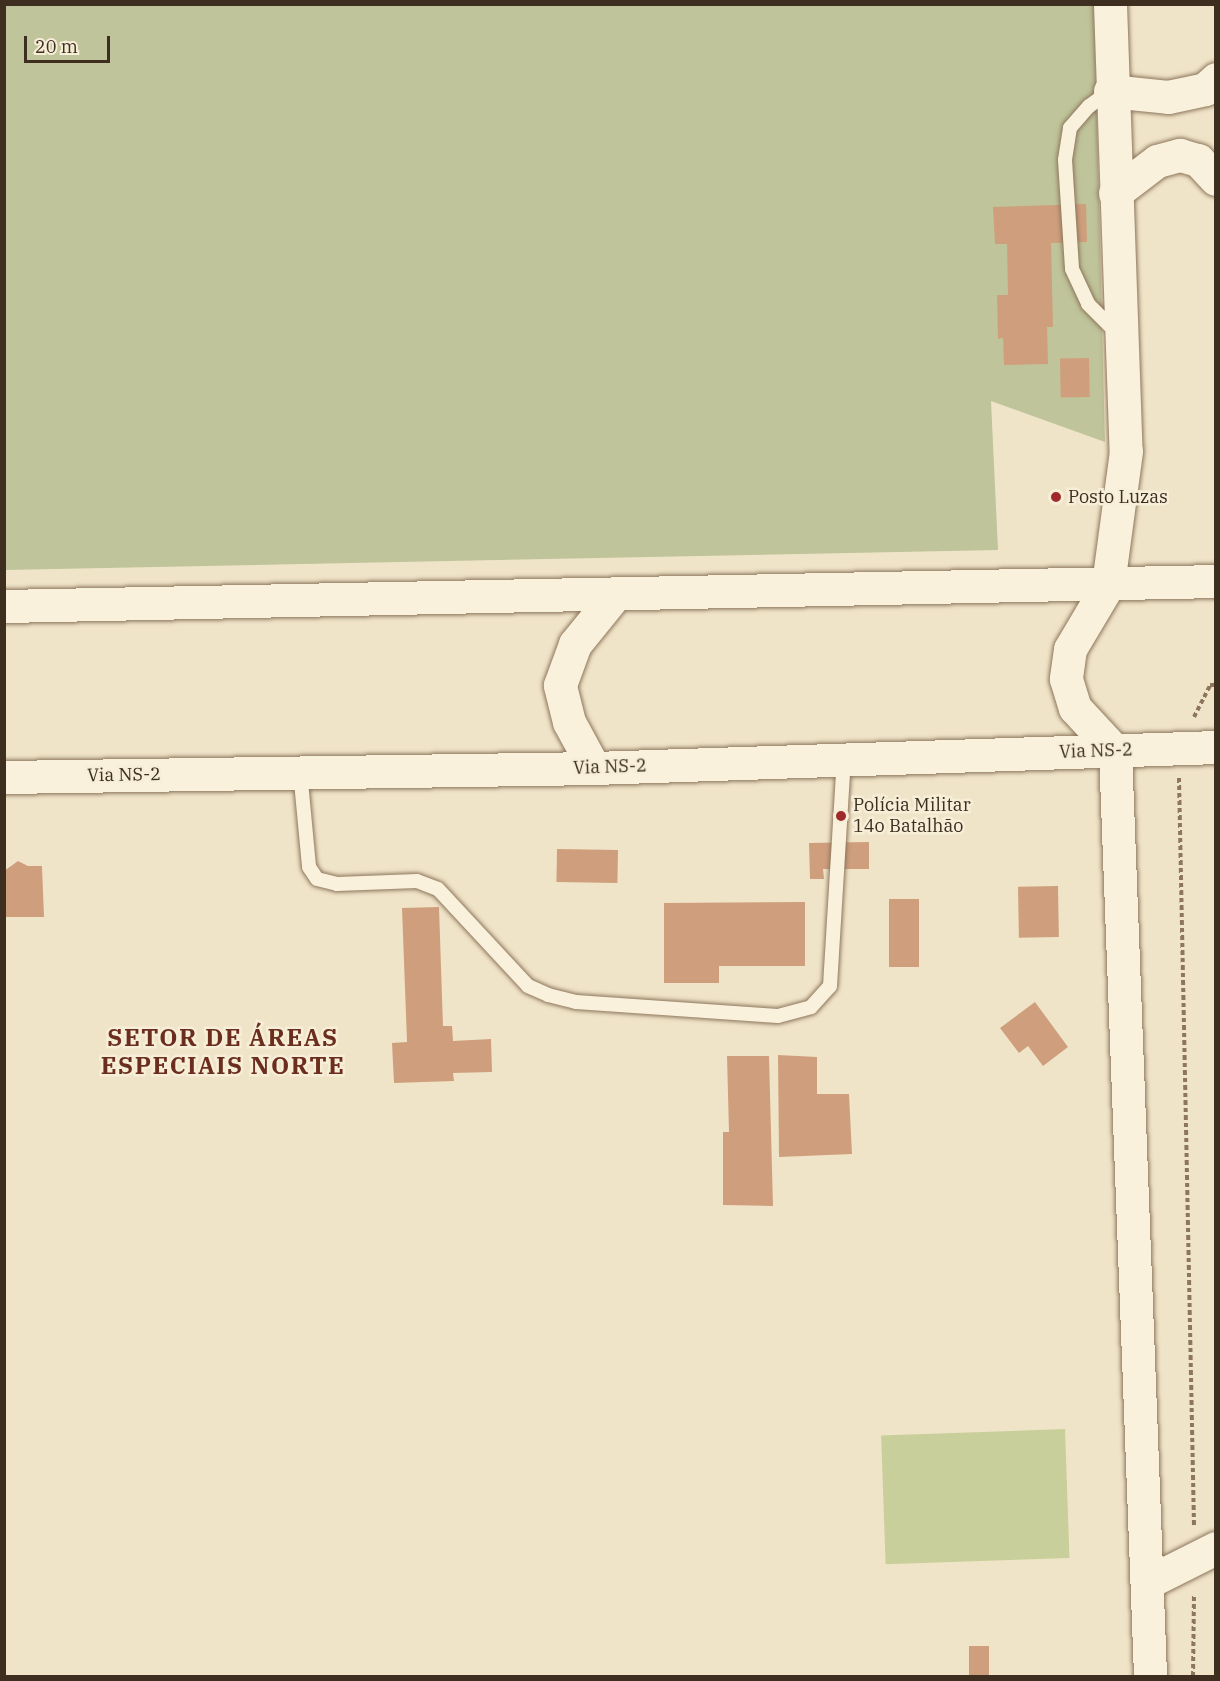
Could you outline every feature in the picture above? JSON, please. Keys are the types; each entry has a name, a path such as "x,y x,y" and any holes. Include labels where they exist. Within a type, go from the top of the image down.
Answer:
{"street":[{"path":"1110,4 1110,91 1126,451 1108,585 1070,649 1066,679 1075,708 1115,751 1150,1677"},
{"path":"1110,91 1168,97 1205,88 1215,79"},
{"path":"1115,193 1157,161 1180,155 1198,160 1215,179"},
{"path":"4,606 614,596 1215,581"},
{"path":"594,768 569,722 560,685 575,644 614,596"},
{"name":"Via NS-2","path":"4,777 594,768 1215,747"},
{"path":"1148,1582 1205,1553"}],"lane":[{"path":"1110,91 1089,106 1070,128 1065,160 1071,269 1088,304 1121,336"},
{"path":"300,771 309,867 317,879 337,884 417,881 438,889 528,986 548,995 576,1002 778,1016 811,1007 830,986 844,759"}],"path":[{"path":"1193,1677 1205,1553 1178,748 1210,685 1215,686"}],"green space":[{"path":"4,5 1094,5 1105,442 991,401 998,550 5,570"},
{"path":"1065,1429 1070,1558 886,1564 881,1435"}],"building":[{"path":"1086,204 1087,242 1051,243 1053,327 1047,327 1048,364 1004,365 1003,338 998,339 997,295 1008,295 1007,244 995,244 993,207"},
{"path":"1089,358 1090,397 1061,398 1060,359"},
{"path":"869,842 869,869 823,869 824,879 810,879 809,843"},
{"path":"557,849 618,850 617,883 556,882"},
{"path":"18,861 28,866 42,866 44,917 6,917 4,871"},
{"path":"1058,886 1059,937 1019,938 1018,887"},
{"path":"889,899 919,899 919,967 889,967"},
{"path":"805,902 805,966 719,966 719,983 664,983 664,903"},
{"path":"439,907 443,1026 452,1026 453,1041 491,1039 492,1072 453,1073 454,1081 394,1083 392,1043 407,1042 402,908"},
{"path":"1035,1002 1068,1047 1043,1066 1028,1046 1019,1053 1000,1028"},
{"path":"778,1055 817,1057 817,1094 849,1094 852,1154 779,1157"},
{"path":"727,1056 769,1056 773,1206 723,1205 723,1132 729,1132"},
{"path":"969,1646 989,1646 989,1676 969,1676"}],"place":[{"name":"Posto Luzas","path":"1056,497"},
{"name":"Polícia Militar 14o Batalhão","path":"841,816"}],"district":[{"name":"SETOR DE ÁREAS ESPECIAIS NORTE","path":"223,1052"}]}
